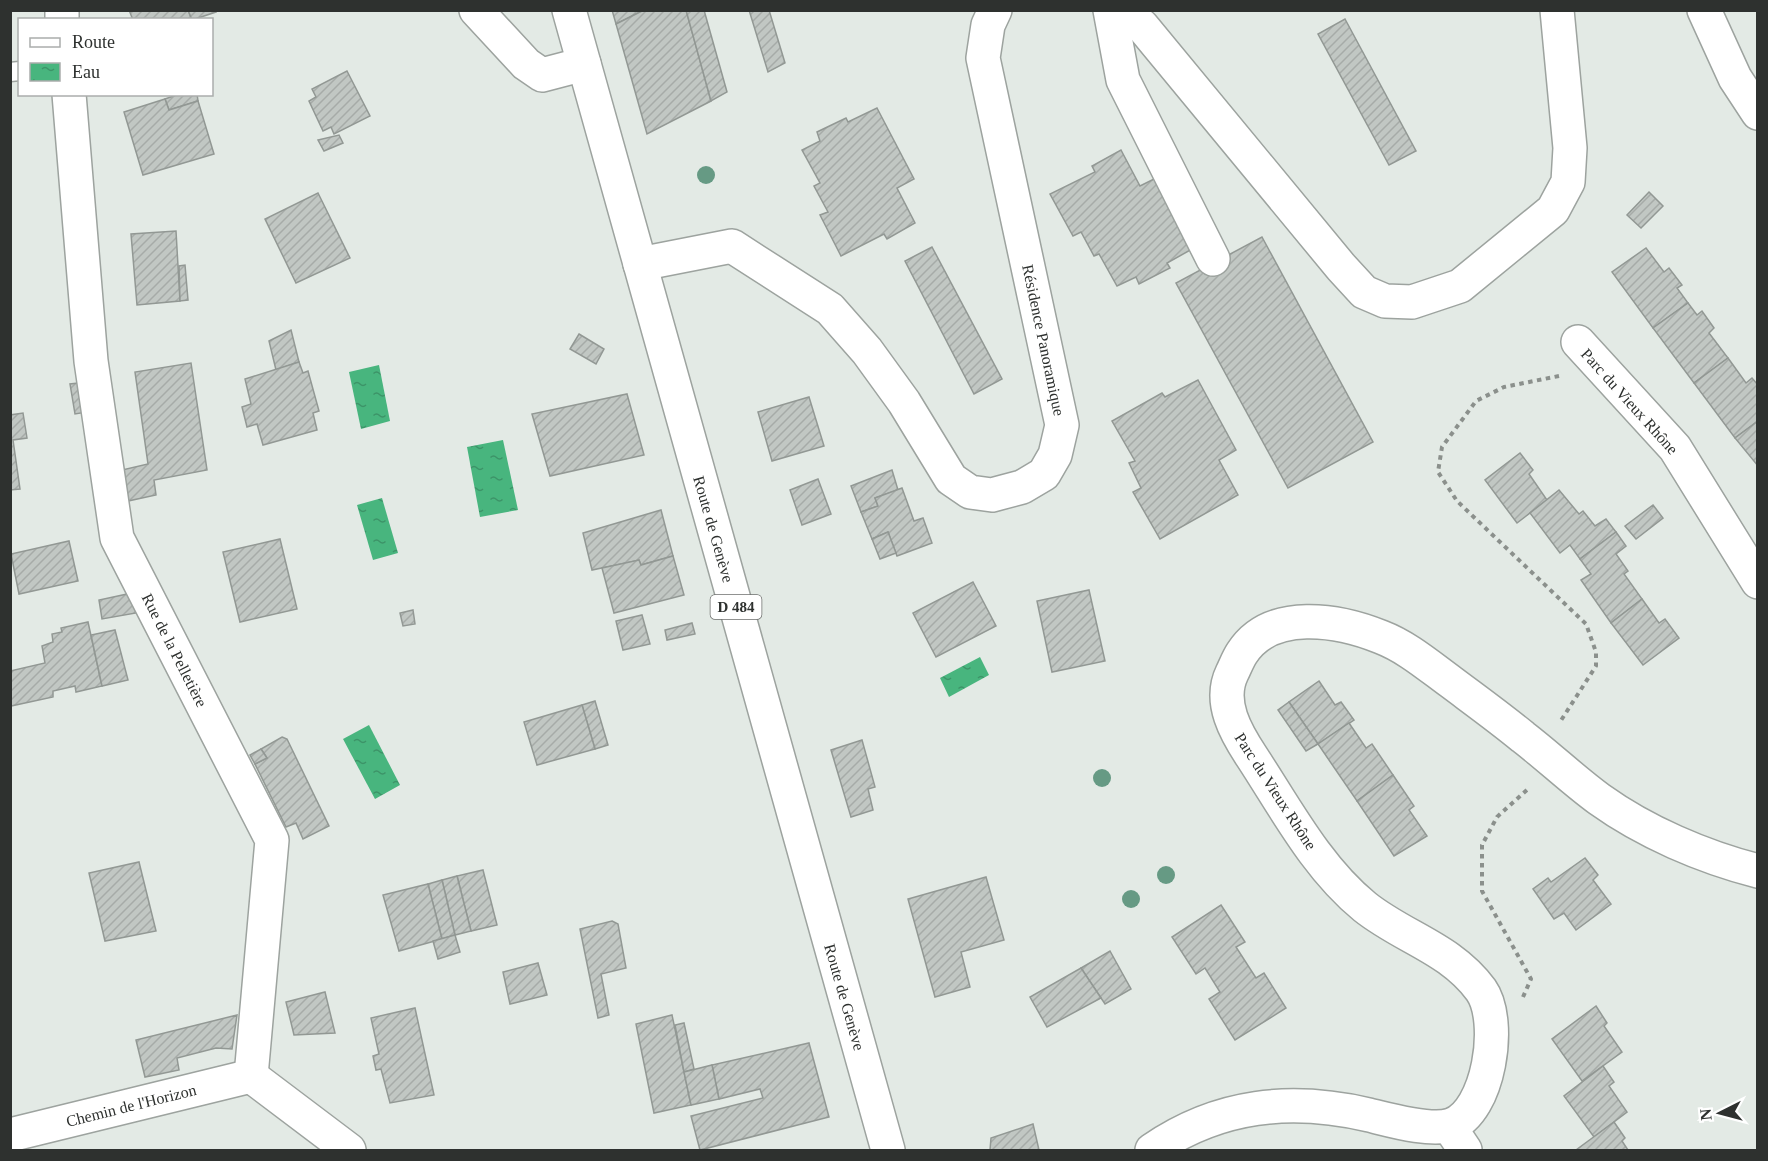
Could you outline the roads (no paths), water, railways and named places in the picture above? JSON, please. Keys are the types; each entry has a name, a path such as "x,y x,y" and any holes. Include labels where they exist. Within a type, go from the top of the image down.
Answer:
{"street":[{"path":"476,10 526,64 542,75 584,64"},
{"name":"Route de Genève","path":"569,10 888,1150"},
{"name":"Résidence Panoramique","path":"640,264 732,246 830,309 867,351 904,402 951,479 970,492 992,495 1022,487 1044,474 1055,455 1062,425 983,58 988,25 995,10"},
{"path":"1110,10 1123,80 1214,259"},
{"path":"1122,10 1142,26 1364,292 1384,301 1412,302 1460,286 1552,210 1568,183 1570,148 1557,10"},
{"path":"1704,10 1735,78 1758,113"},
{"name":"Rue de la Pelletière","path":"69,96 91,361 117,538 272,840 251,1076"},
{"name":"Parc du Vieux Rhône","path":"1578,342 1675,448 1758,582"},
{"name":"Parc du Vieux Rhône","path":"1152,1150 1175,1134 1213,1118 1256,1107 1337,1108 1409,1124 1457,1138 1486,1079 1494,1031 1484,994 1458,964 1368,910 1332,876 1242,742 1228,712 1228,681 1243,650 1271,628 1304,621 1337,624 1382,637 1412,653 1600,800 1655,833 1758,871"},
{"path":"251,1076 349,1150"},
{"name":"Chemin de l'Horizon","path":"10,1135 251,1076"}],"water":[{"path":"379,365 390,421 361,429 349,372"},
{"path":"503,440 518,510 480,517 467,447"},
{"path":"382,498 398,553 373,560 357,505"},
{"path":"980,657 989,675 949,697 940,678"},
{"path":"369,725 400,785 375,799 343,739"}]}
